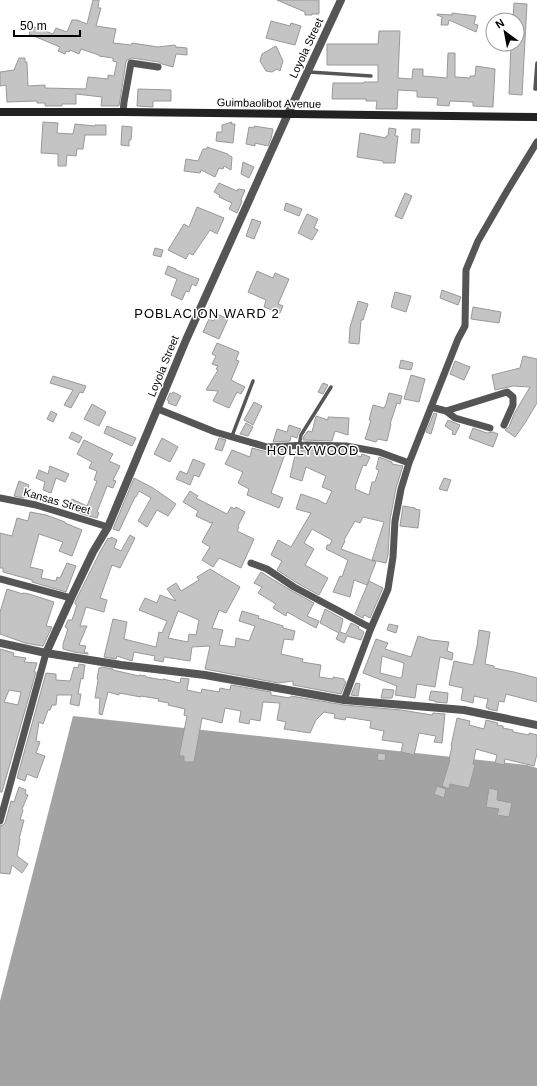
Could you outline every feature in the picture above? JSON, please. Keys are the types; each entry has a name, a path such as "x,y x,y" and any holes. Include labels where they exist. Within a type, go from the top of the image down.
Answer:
{"main road":[{"name":"Guimbaolibot Avenue","path":"0,112 537,117"}],"street":[{"name":"Loyola Street","path":"46,653 93,552 108,528 189,333 341,0"},
{"path":"123,112 131,63 158,67"},
{"path":"344,700 371,628 388,589 393,557 395,521 401,489 431,407 464,326 466,270 478,241 537,142"},
{"path":"446,411 507,392 513,397 513,405 504,425"},
{"path":"431,407 446,411 455,418 490,428"},
{"path":"158,409 215,432 267,447 346,446 379,452 410,463"},
{"name":"Kansas Street","path":"0,498 36,505 108,528"},
{"path":"251,563 267,570 294,587 371,628"},
{"path":"0,579 71,598"},
{"path":"0,643 46,653 121,665 204,675 344,700 464,710 537,725"},
{"path":"0,821 46,653"}],"lane":[{"path":"537,63 535,89 537,89"},
{"path":"308,72 371,76"},
{"path":"232,437 253,381"},
{"path":"299,446 301,435 331,387"}],"shaded area":[{"path":"73,716 527,765 537,768 537,1086 0,1086 0,1001"}],"building":[{"path":"93,0 99,0 98,8 101,8 96,26 116,29 113,43 131,45 132,43 158,47 175,45 176,47 187,48 187,55 176,54 173,67 159,62 132,58 127,60 119,106 101,106 102,97 76,94 76,104 62,104 62,106 45,106 45,103 37,103 37,101 7,102 6,85 0,86 0,72 14,70 19,58 25,58 25,62 27,62 28,86 45,85 45,88 86,89 88,77 108,79 108,75 114,76 117,62 113,61 113,58 99,56 81,49 79,54 70,50 69,52 66,51 65,54 58,51 60,47 29,34 32,26 53,34 56,28 67,32 72,20 77,20 87,24"},
{"path":"277,0 319,0 319,14 305,15 305,12"},
{"path":"514,3 527,4 525,40 525,12 513,12"},
{"path":"452,13 476,16 474,24 478,25 476,32 449,20 448,25 441,25 442,17 437,14 452,15"},
{"path":"271,21 290,26 291,23 301,26 295,45 266,38"},
{"path":"379,31 400,31 398,78 412,79 413,69 423,69 423,76 447,78 448,53 455,53 455,77 470,78 470,76 475,76 476,66 495,69 493,107 473,106 473,102 450,101 449,106 437,105 438,98 417,97 417,91 398,90 397,109 376,109 377,101 366,101 366,99 332,99 333,83 378,82 378,65 327,65 327,44 378,44"},
{"path":"276,46 283,61 280,71 277,69 272,72 266,71 260,61 262,54"},
{"path":"511,52 524,52 522,95 509,94"},
{"path":"138,89 171,90 171,101 153,101 153,107 137,106"},
{"path":"43,122 58,123 57,133 73,134 75,124 95,126 106,125 106,135 85,135 83,149 77,149 76,156 67,155 66,166 58,166 58,154 41,153"},
{"path":"232,122 231,124 235,124 233,143 216,141 217,132 222,132 222,125"},
{"path":"122,126 132,127 129,146 121,145"},
{"path":"254,126 273,129 268,146 255,143 255,146 246,144 249,127 254,128"},
{"path":"389,128 396,129 395,136 398,136 395,163 383,163 383,161 357,157 360,133 386,138 386,136 388,136"},
{"path":"412,129 420,129 419,143 411,143"},
{"path":"207,147 228,154 232,157 231,170 224,166 223,169 219,168 215,177 201,170 200,173 184,171 186,159 198,161 203,149 207,149"},
{"path":"243,162 254,167 249,178 241,174"},
{"path":"219,183 237,191 238,189 245,190 237,213 229,209 232,203 219,197 220,195 214,192"},
{"path":"405,193 412,196 402,219 395,216"},
{"path":"286,203 302,209 299,216 284,210"},
{"path":"197,207 224,218 217,234 210,230 193,255 189,253 186,259 168,250 184,224 189,227"},
{"path":"307,214 318,219 314,228 318,230 312,240 298,233"},
{"path":"252,219 261,222 254,239 246,236"},
{"path":"155,248 163,250 161,257 153,255"},
{"path":"168,266 199,279 196,286 192,284 189,292 186,291 182,300 171,295 177,279 165,274"},
{"path":"257,271 273,278 275,273 289,279 278,304 283,306 280,313 264,307 266,300 248,292"},
{"path":"442,290 461,297 458,305 440,298"},
{"path":"395,292 411,296 406,312 391,307"},
{"path":"358,301 368,304 363,320 361,320 359,344 349,343 350,327"},
{"path":"473,307 501,312 499,323 471,319"},
{"path":"217,314 228,319 219,339 203,332 209,319 214,321"},
{"path":"217,343 239,352 236,360 239,361 231,380 245,387 241,394 237,392 229,408 213,401 218,391 206,390 218,370 216,369 218,366 212,364 216,356 212,354"},
{"path":"523,356 537,359 537,403 515,437 505,430 509,427 514,414 530,387 513,386 495,390 492,375 520,368"},
{"path":"401,360 413,363 411,370 399,368"},
{"path":"455,361 470,367 464,380 450,374"},
{"path":"411,375 425,379 419,402 404,399"},
{"path":"53,376 86,386 83,393 80,392 71,408 64,405 73,390 50,383"},
{"path":"323,383 328,385 323,394 318,392"},
{"path":"173,392 181,396 176,406 168,403 169,401 167,400 170,393 172,394"},
{"path":"389,393 402,396 400,404 397,403 390,424 387,441 378,439 376,442 365,439 371,420 369,420 373,405 384,408"},
{"path":"254,402 262,406 253,425 244,420"},
{"path":"92,404 106,412 99,426 84,419"},
{"path":"51,411 57,414 53,422 47,419"},
{"path":"434,413 437,414 431,434 426,432"},
{"path":"316,416 328,420 328,417 349,418 348,435 335,431 332,441 303,440 308,431 312,432"},
{"path":"448,420 460,425 455,435 452,434 453,431 445,426"},
{"path":"246,423 253,427 248,436 240,434"},
{"path":"289,425 301,429 297,438 291,436 290,441 273,442 277,429 287,432"},
{"path":"107,426 136,438 132,446 104,433"},
{"path":"473,428 487,433 493,432 498,434 493,447 469,438"},
{"path":"72,432 82,437 79,443 69,438"},
{"path":"162,438 178,447 170,462 154,454"},
{"path":"219,438 226,440 222,451 215,449"},
{"path":"84,440 113,454 109,461 120,466 113,480 116,481 113,488 107,486 97,512 99,513 97,518 82,514 68,507 72,499 87,506 97,481 94,480 97,471 89,468 92,462 77,454"},
{"path":"252,448 267,452 286,451 271,493 283,498 279,508 247,495 249,489 238,483 243,472 225,464 232,450 250,457"},
{"path":"296,451 345,451 361,457 362,454 370,457 366,466 363,465 355,487 355,489 369,495 372,482 375,482 379,470 376,469 379,457 392,462 392,464 403,466 396,488 390,520 388,555 386,563 372,560 384,522 363,517 360,523 355,521 344,540 345,541 341,549 376,562 367,585 354,580 350,597 333,592 340,576 342,577 348,560 326,549 327,545 330,545 332,540 312,529 304,543 314,549 305,565 328,578 319,595 277,570 282,561 271,555 278,540 291,547 311,513 296,509 301,494 326,504 332,491 322,487 326,476 306,467 302,481 290,477"},
{"path":"193,459 205,464 199,477 194,475 190,485 176,479 180,471 187,474"},
{"path":"50,466 69,474 65,482 56,478 51,493 43,490 45,482 36,478 39,470 48,474"},
{"path":"134,478 153,488 176,504 168,516 157,510 147,527 138,521 151,498 139,491 119,531 113,529"},
{"path":"444,478 451,480 447,491 439,489"},
{"path":"19,481 29,485 24,498 14,496"},
{"path":"190,491 198,496 196,498 227,514 231,507 235,509 236,507 245,512 237,531 254,539 241,568 219,558 213,567 202,560 210,547 202,542 213,522 211,523 196,516 198,511 183,502"},
{"path":"403,506 420,510 418,528 400,526"},
{"path":"30,512 46,515 82,530 72,556 59,551 63,542 39,534 30,567 43,570 41,578 56,581 57,577 60,578 67,563 76,566 66,592 3,572 3,568 0,568 0,533 12,536 17,518 28,521"},
{"path":"130,535 135,538 120,568 112,565 100,598 107,600 104,612 86,607 80,626 87,626 79,645 86,646 84,652 88,654 63,649 63,644 68,629 65,627 68,620 72,620 77,605 75,602 108,538 111,539 111,537 117,540 114,548 121,551"},
{"path":"210,569 240,587 226,613 219,610 212,628 223,630 219,645 235,647 236,638 249,641 255,626 239,621 242,611 259,616 258,618 295,631 293,640 284,639 281,654 303,659 302,662 321,665 319,677 344,679 346,682 341,694 293,685 293,681 278,683 205,669 210,646 192,647 190,661 164,657 163,662 154,660 155,656 134,652 132,661 117,656 116,659 104,657 113,619 127,622 124,639 156,647 159,632 162,633 167,621 139,610 145,598 157,603 160,595 176,601 167,589 176,583 181,591 199,580 197,577","holes":["178,611 199,620 196,635 189,634 188,642 168,638"]},
{"path":"261,572 314,603 307,616 319,621 316,628 287,612 286,616 273,608 276,604 258,593 262,587 254,583"},
{"path":"369,581 383,588 370,618 364,615 363,618 355,614"},
{"path":"7,589 54,602 46,626 52,627 43,646 25,643 0,634 0,612"},
{"path":"325,609 343,619 340,632 346,634 351,623 359,627 358,628 364,632 361,640 347,636 344,643 336,639 339,633 320,623"},
{"path":"389,624 398,626 396,633 387,630"},
{"path":"479,630 490,632 485,664 494,666 494,668 537,678 537,702 506,694 504,702 499,701 497,711 486,708 488,699 474,696 473,703 461,700 463,688 449,685 454,661 473,665"},
{"path":"418,636 431,640 449,642 447,651 453,653 452,660 440,657 435,687 417,684 415,698 395,695 397,686 363,673 376,639 388,643 385,649 411,657","holes":["382,656 404,663 402,677 400,678 380,673"]},
{"path":"0,649 14,653 13,656 26,658 24,662 37,663 34,672 36,672 2,792 0,792","holes":["9,690 21,692 18,705 4,702"]},
{"path":"79,664 85,665 83,679 81,678 78,694 81,694 79,706 70,704 72,695 57,695 56,705 52,705 50,710 48,710 43,724 39,722 36,741 40,742 36,753 45,756 37,778 27,774 25,781 17,778 46,673 56,674 56,680 70,681 74,667 78,668"},
{"path":"101,667 139,676 180,683 181,678 189,679 187,690 201,693 202,689 219,692 220,688 230,690 231,685 271,692 271,695 290,698 291,696 344,705 401,710 432,715 433,713 445,714 442,743 434,742 436,736 419,733 414,755 401,752 403,743 382,740 384,731 370,728 371,721 346,717 345,720 334,718 335,714 324,712 316,720 310,733 284,729 286,722 277,720 280,703 263,702 260,721 250,719 249,724 239,722 241,711 225,708 222,723 202,718 194,762 184,762 184,756 179,756 187,716 184,715 185,709 168,705 169,703 158,701 159,699 119,693 119,695 108,692 102,715 99,714 100,698 95,698 99,668"},
{"path":"356,683 360,684 358,696 351,695"},
{"path":"383,689 394,690 392,698 381,698"},
{"path":"431,691 448,693 447,703 429,700"},
{"path":"457,718 470,721 469,725 484,729 486,720 498,723 497,725 513,730 513,732 537,735 537,754 534,766 505,759 504,765 495,763 497,755 476,749 473,764 475,765 469,788 450,784 449,789 442,786 450,760 451,746"},
{"path":"378,753 386,754 385,761 377,760"},
{"path":"437,786 446,789 444,798 434,794"},
{"path":"19,787 26,790 25,794 28,795 22,809 20,820 24,820 19,839 17,856 28,864 22,873 12,865 10,874 0,873 0,826 5,823 11,801 14,802"},
{"path":"489,788 498,790 497,800 512,803 509,817 497,815 499,809 486,807"}],"district":[{"name":"POBLACION WARD 2","path":"207,313"},
{"name":"HOLLYWOOD","path":"313,450"}]}
